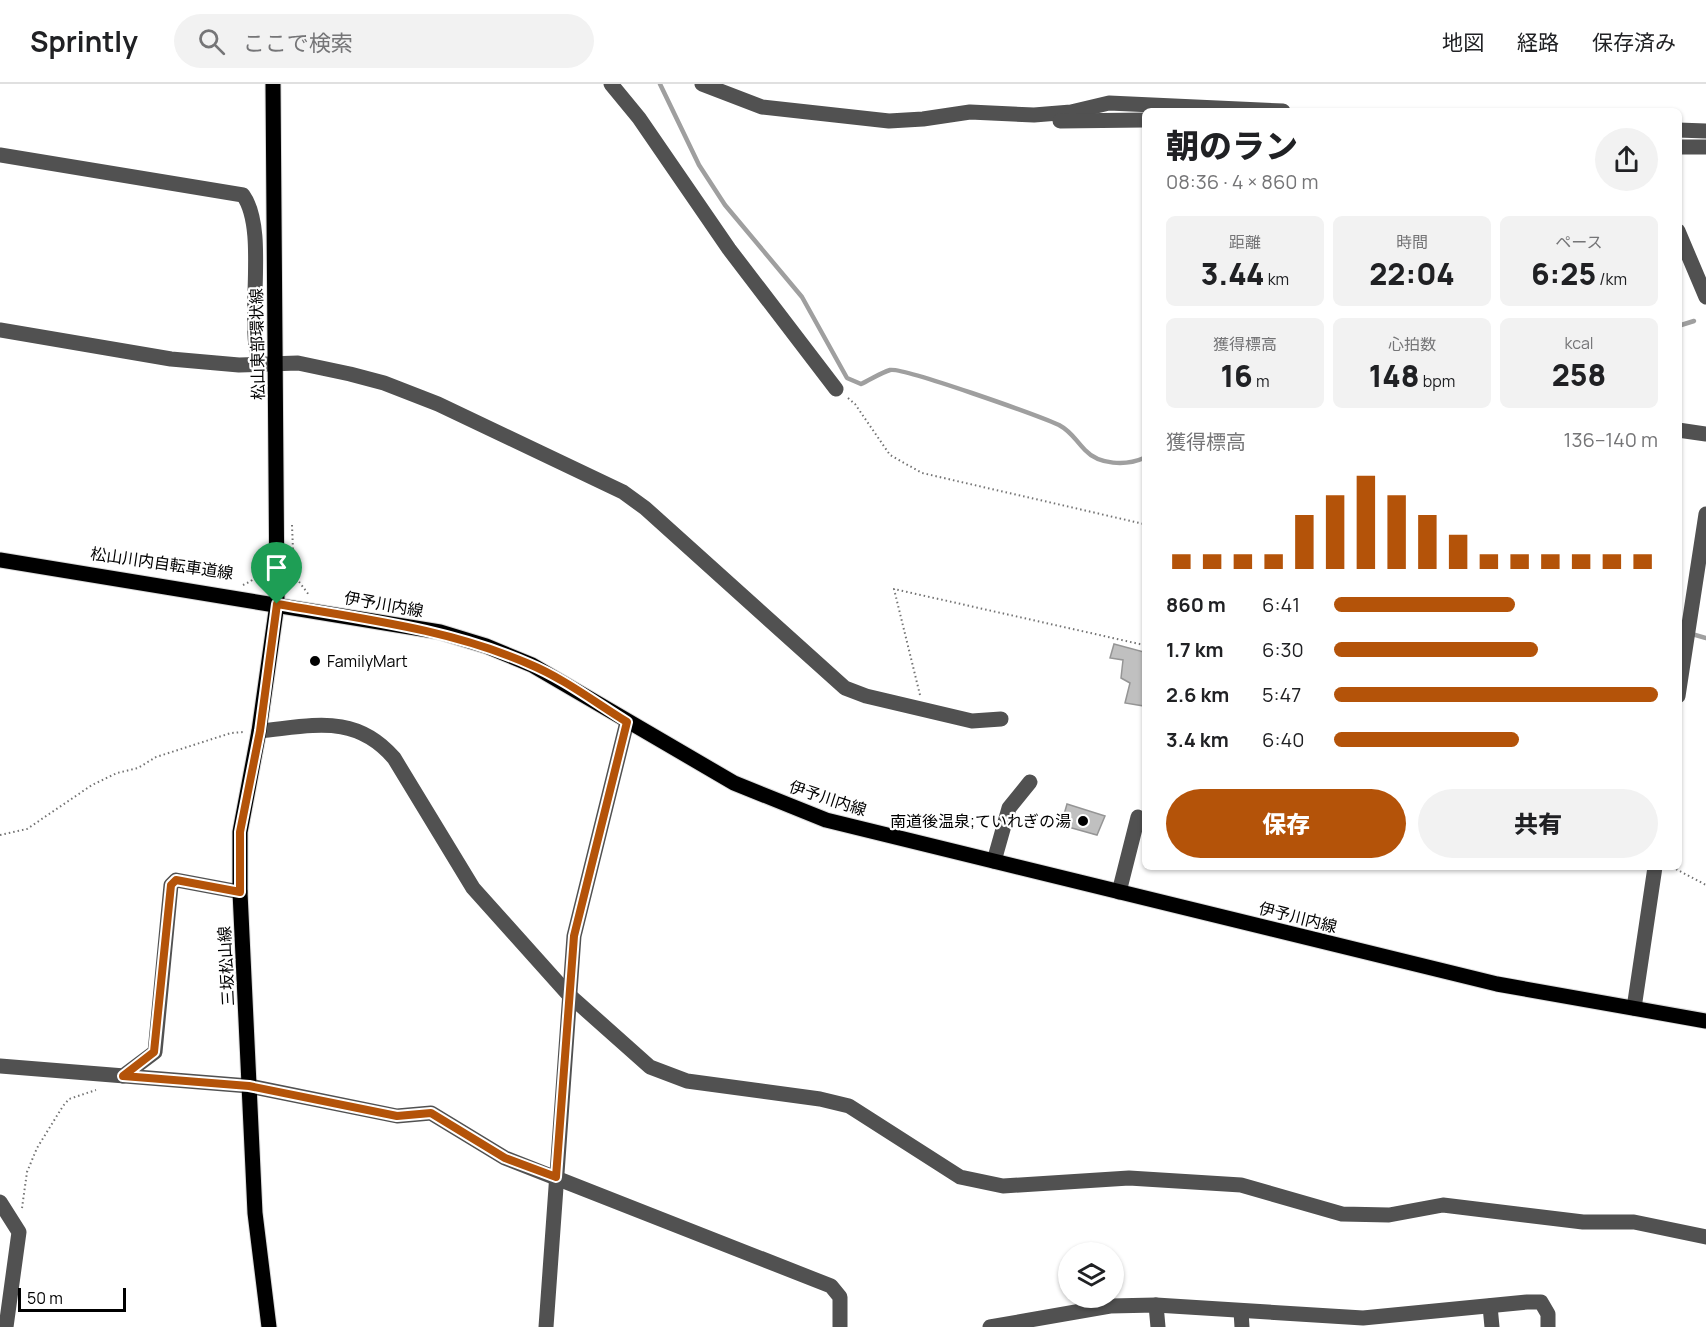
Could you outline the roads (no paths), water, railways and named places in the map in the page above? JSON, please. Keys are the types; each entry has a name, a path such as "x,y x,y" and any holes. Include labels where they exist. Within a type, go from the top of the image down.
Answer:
{"main road":[{"name":"松山東部環状線","path":"273,84 277,604"},
{"name":"伊予川内線","path":"0,560 440,632 486,646 532,665 734,783 826,820 1497,984 1706,1021"},
{"name":"三坂松山線","path":"269,1327 255,1213 240,892 240,832 260,731 277,604"}],"street":[{"path":"611,84 639,118 729,249 836,389"},
{"path":"702,84 762,107 889,121 970,112 1034,115 1071,112 1109,103 1218,108"},
{"path":"1034,115 1058,121 1142,120"},
{"path":"1682,130 1706,131"},
{"path":"1682,147 1706,147"},
{"path":"0,155 243,195 250,204 252,219 256,290 254,344 259,362"},
{"path":"1682,240 1706,297"},
{"path":"0,330 171,359 316,366 384,383 438,404 623,492 645,508 845,688 866,696 972,721 1001,719"},
{"path":"1682,431 1706,434"},
{"path":"1682,670 1706,514"},
{"path":"546,1327 568,994 574,936 627,722"},
{"path":"260,731 333,724 350,727 380,741 394,758 473,888 568,994 650,1067 687,1080 820,1099 849,1106 960,1177 1003,1186 1129,1178 1229,1185 1341,1214 1389,1215 1443,1205 1582,1222 1634,1222 1706,1238"},
{"path":"994,861 1009,808 1029,782"},
{"path":"1119,892 1138,817"},
{"path":"1634,1008 1655,870"},
{"path":"123,1076 154,1052 171,885 176,880 240,892"},
{"path":"0,1066 249,1086 397,1116 431,1113 505,1158 831,1286 840,1298 840,1327"},
{"path":"0,1202 20,1232 6,1327"},
{"path":"990,1327 1072,1320 1110,1306 1156,1305 1240,1311 1323,1322 1363,1318 1408,1320 1490,1306 1541,1302 1548,1314 1548,1327"},
{"path":"1156,1305 1158,1327"},
{"path":"1490,1306 1492,1327"},
{"path":"1240,1311 1242,1327"}],"waterway":[{"path":"660,84 699,165 725,205 802,297 847,378 861,384 890,370 919,376 1059,425 1098,459 1121,463 1142,459"},
{"path":"1682,325 1694,321"},
{"path":"1682,631 1706,638"}],"place":[{"name":"FamilyMart","path":"315,661"},
{"name":"南道後温泉;ていれぎの湯","path":"1083,821"}]}
